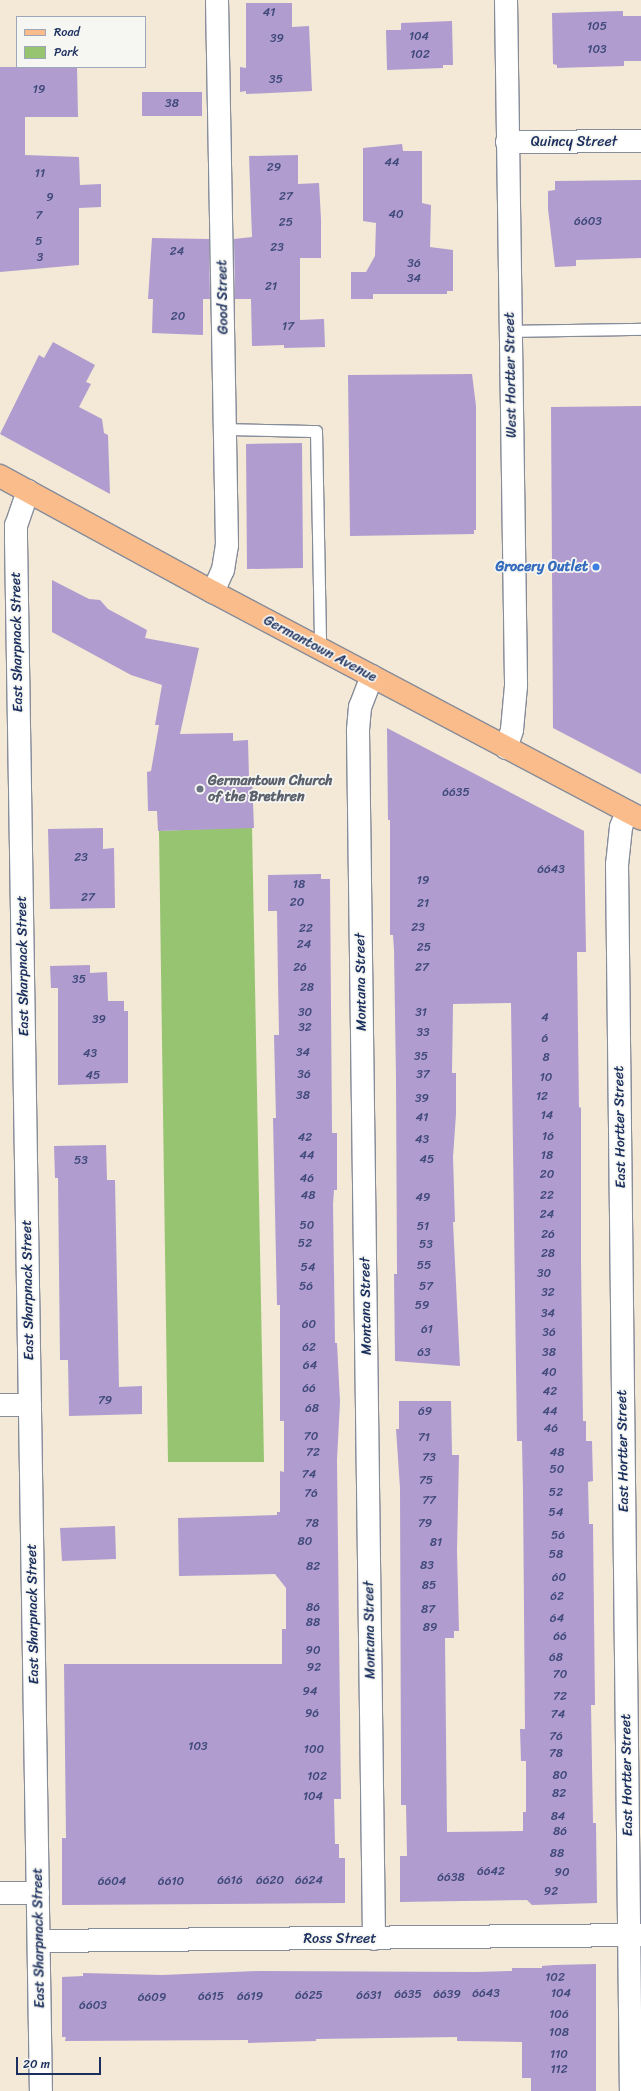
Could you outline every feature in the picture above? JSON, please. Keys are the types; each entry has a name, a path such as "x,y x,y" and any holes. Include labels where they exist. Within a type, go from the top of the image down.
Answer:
{"main road":[{"name":"Germantown Avenue","path":"0,476 213,592 634,816"}],"street":[{"name":"Good Street","path":"213,592 223,570 227,546 218,0"},
{"name":"West Hortter Street","path":"506,0 516,686 512,730 506,748"},
{"name":"Quincy Street","path":"508,142 641,141"},
{"name":"East Sharpnack Street","path":"28,491 16,525 16,539 41,2091"},
{"name":"Montana Street","path":"372,676 360,707 358,731 374,1938"},
{"name":"East Hortter Street","path":"631,2091 635,1935 617,864 621,828 634,816"},
{"path":"0,1405 30,1405"},
{"path":"0,1894 38,1893"},
{"name":"Ross Street","path":"39,1941 635,1935"}],"lane":[{"path":"510,331 641,329"},
{"path":"225,429 316,431 320,649"}],"green space":[{"path":"252,827 264,1462 168,1462 159,831"}],"building":[{"path":"246,3 292,3 292,27 309,26 312,91 246,94 246,91 240,92 240,67 246,68"},
{"path":"623,11 623,16 641,16 641,61 624,61 624,66 557,68 557,65 553,64 552,13"},
{"path":"452,21 453,65 443,65 443,68 387,70 386,30 401,30 401,23"},
{"path":"0,67 77,68 78,117 25,117 25,155 79,157 80,185 101,184 101,207 79,208 79,265 0,272"},
{"path":"142,92 202,92 202,116 142,116"},
{"path":"402,144 403,151 422,151 422,203 431,205 430,247 453,250 453,291 447,291 447,294 373,294 373,299 351,299 351,272 366,272 375,256 376,223 363,221 363,148"},
{"path":"298,155 298,184 319,183 321,219 321,258 300,258 300,320 324,319 325,347 284,348 284,345 252,346 251,299 235,299 234,239 252,237 249,156"},
{"path":"641,180 641,258 576,260 576,266 555,267 548,209 548,191 555,190 555,181"},
{"path":"152,238 209,239 210,299 203,299 203,335 152,333 153,299 148,299"},
{"path":"53,342 95,365 86,382 91,384 79,407 102,419 104,433 108,435 110,494 0,434 39,355 44,358"},
{"path":"472,374 476,406 476,530 474,530 474,534 350,536 348,375"},
{"name":"Grocery Outlet","path":"641,406 641,774 553,728 551,407"},
{"path":"302,443 303,568 247,569 246,444"},
{"path":"52,580 89,599 100,600 108,609 147,630 145,638 199,648 180,734 233,733 233,741 248,740 249,778 252,777 254,828 158,831 157,811 148,811 147,772 151,771 159,725 155,725 162,685 131,675 52,632"},
{"path":"387,728 584,831 586,952 577,952 579,1107 581,1108 583,1421 586,1421 586,1441 592,1441 593,1481 588,1482 589,1524 593,1524 595,1705 591,1705 593,1823 596,1823 597,1903 532,1905 527,1900 400,1902 400,1856 407,1856 406,1805 401,1805 400,1488 396,1429 399,1429 399,1401 451,1401 452,1455 459,1455 457,1551 459,1631 454,1631 454,1638 445,1638 447,1832 523,1831 523,1812 526,1812 526,1761 521,1761 520,1729 525,1729 523,1492 522,1441 517,1441 511,1003 453,1004 452,1073 456,1073 456,1114 453,1157 455,1222 453,1222 460,1366 395,1361 394,1274 397,1274 396,1078 394,950 393,935 390,935 390,820 388,820"},
{"path":"103,828 103,849 114,848 115,908 50,909 48,829"},
{"path":"321,874 321,879 330,879 332,1133 337,1133 337,1190 334,1190 333,1204 335,1343 337,1343 340,1402 337,1460 341,1799 334,1799 335,1844 339,1844 339,1858 345,1858 345,1903 62,1905 62,1838 66,1838 64,1664 282,1664 282,1629 286,1629 286,1588 275,1574 179,1576 178,1518 277,1515 277,1512 280,1512 280,1471 284,1472 284,1421 280,1421 280,1305 277,1305 273,1118 276,1118 274,1035 279,1035 277,911 268,911 268,875"},
{"path":"90,965 90,973 107,972 108,1001 124,1001 124,1011 128,1011 128,1083 58,1085 58,988 51,988 50,966"},
{"path":"106,1145 107,1180 115,1180 119,1387 142,1386 142,1414 69,1416 68,1360 60,1360 58,1178 55,1178 54,1146"},
{"path":"115,1526 116,1559 62,1561 60,1528"},
{"path":"596,1964 596,2091 531,2091 531,2078 522,2078 522,2042 457,2041 457,2037 316,2039 316,2041 248,2043 248,2040 65,2041 66,2037 62,2037 62,1977 83,1976 83,1973 162,1975 259,1971 476,1972 512,1971 512,1968 542,1968 542,1966 554,1965"}],"place":[{"name":"Grocery Outlet","path":"596,567"},
{"name":"Germantown Church of the Brethren","path":"200,789"}]}
